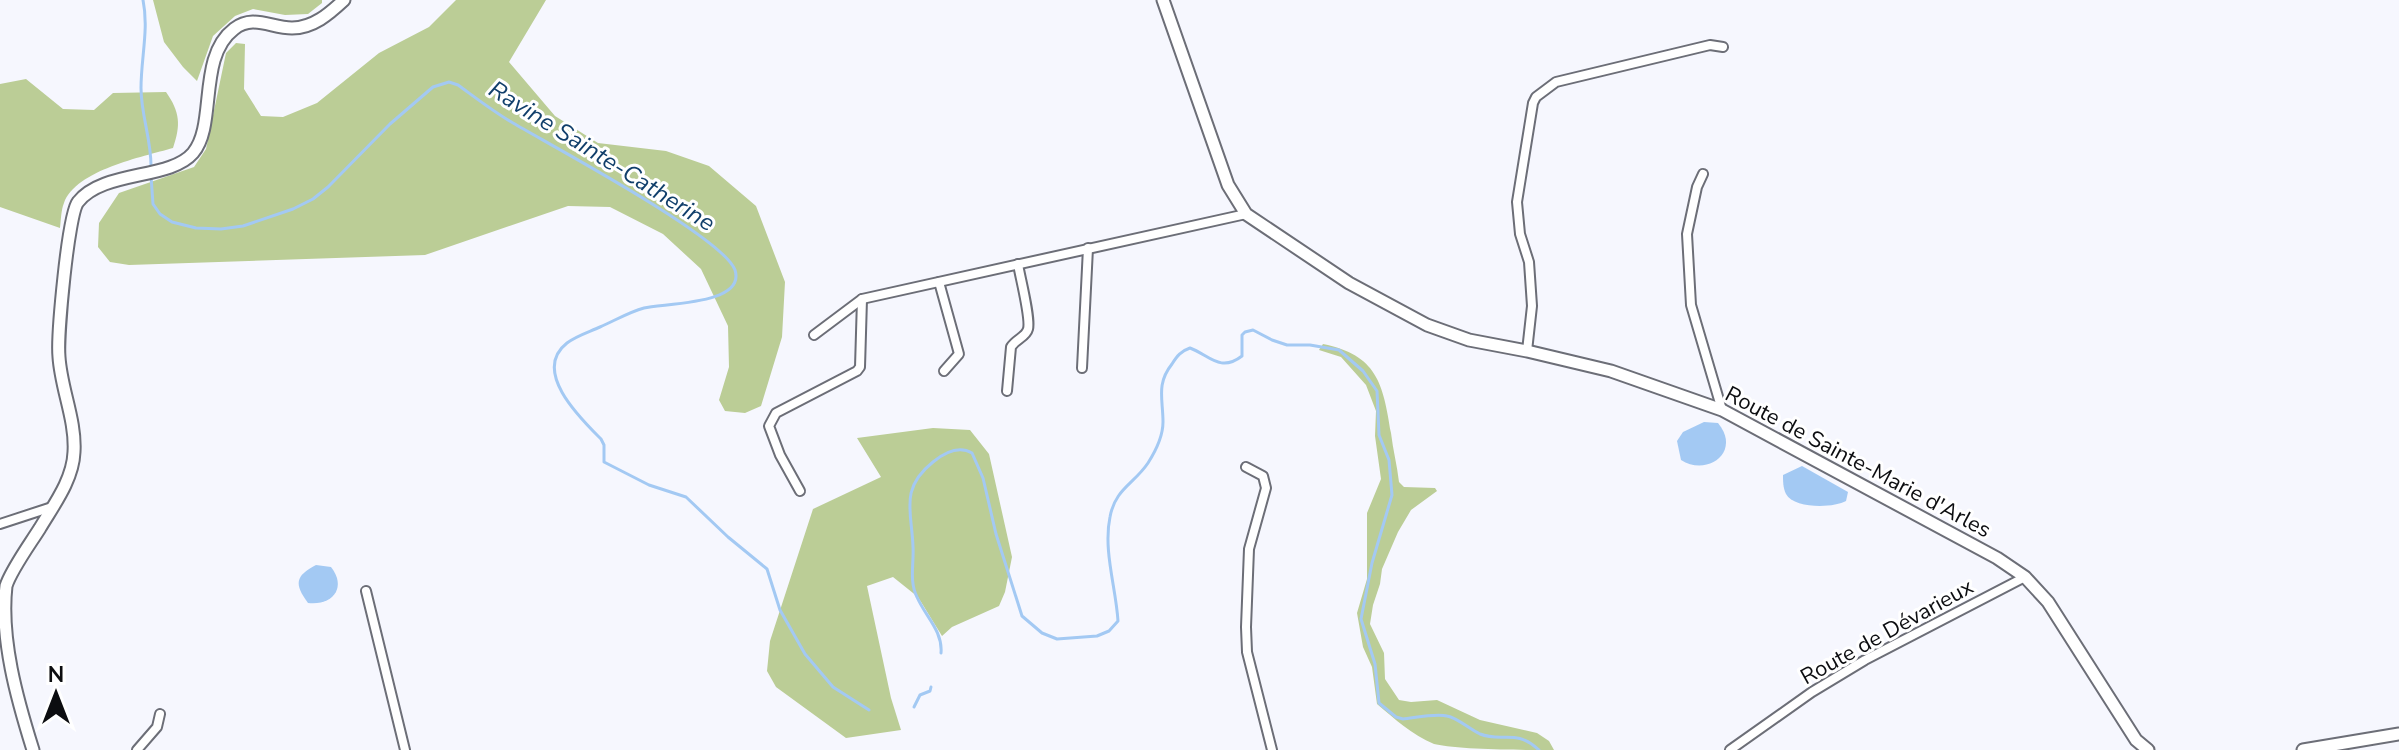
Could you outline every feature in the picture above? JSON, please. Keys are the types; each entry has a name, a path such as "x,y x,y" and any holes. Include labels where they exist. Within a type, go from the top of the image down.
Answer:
{"main road":[{"path":"33,750 8,671 0,624 6,584 53,507 70,473 74,453 58,346 71,221 78,202 114,181 173,165 191,155 198,145 211,74 219,49 235,28 259,21 287,28 310,24 344,0"},
{"name":"Route de Sainte-Marie d'Arles","path":"1163,0 1228,185 1246,214 1349,283 1427,325 1469,340 1611,371 1722,410 1997,558 2025,577 2048,602 2136,740 2148,750"},
{"path":"2303,750 2399,734"}],"street":[{"path":"1527,351 1532,306 1529,262 1520,234 1517,202 1536,97 1556,82 1710,45 1723,47"},
{"path":"1703,174 1697,187 1687,234 1691,305 1722,410"},
{"path":"814,335 862,299 1246,214"},
{"path":"1082,368 1088,248"},
{"path":"1007,391 1011,347 1024,336 1029,325 1018,264"},
{"path":"939,282 959,354 944,371"},
{"path":"800,491 780,455 770,421 782,409 857,371 860,367 862,299"},
{"path":"1246,467 1263,476 1266,488 1249,549 1246,627 1247,652 1272,750"},
{"path":"0,524 53,507"},
{"name":"Route de Dévarieux","path":"1730,750 1812,692 1865,660 2025,577"},
{"path":"366,591 405,750"},
{"path":"137,750 157,727 160,714"}],"green space":[{"path":"153,0 322,0 322,3 308,14 285,15 253,9 235,16 213,36 197,81 164,42"},
{"path":"456,0 546,0 509,62 555,116 598,143 666,151 709,166 756,206 785,282 782,337 761,406 745,413 725,411 719,400 729,367 728,326 701,269 663,234 610,207 568,206 425,255 129,265 110,262 98,247 99,223 119,193 194,167 206,149 226,53 236,43 245,44 244,89 261,116 283,117 317,103 379,53 429,27"},
{"path":"26,79 63,109 94,110 113,93 166,92 178,119 173,148 111,166 82,182 64,203 60,228 0,207 0,84"},
{"path":"1323,344 1355,356 1374,374 1385,400 1399,482 1404,487 1435,488 1437,491 1411,510 1382,569 1370,624 1384,653 1385,679 1399,700 1437,700 1480,720 1537,733 1549,741 1554,750 1475,749 1434,744 1411,731 1377,704 1372,667 1363,647 1357,613 1367,579 1367,513 1381,479 1375,436 1376,411 1366,385 1341,357 1319,350"},
{"path":"933,428 970,430 989,454 1012,557 1005,592 999,606 952,627 942,636 918,597 893,577 867,586 901,730 846,738 776,687 767,671 770,641 813,509 881,477 857,438"}],"water":[{"path":"1704,422 1718,423 1726,443 1724,452 1718,459 1701,465 1681,460 1677,441 1683,432"},
{"path":"1802,466 1848,492 1846,501 1814,506 1790,499 1784,489 1783,475"},
{"path":"316,565 331,567 338,581 337,588 330,598 308,603 300,591 299,581"}],"waterway":[{"name":"Ravine Sainte-Catherine","path":"143,0 145,22 141,98 151,169"},
{"name":"Ravine Sainte-Catherine","path":"151,176 153,204 160,214 172,222 196,228 243,226 313,199 433,87 449,82 701,236 724,255 735,270 735,281 728,290 701,300 638,310 574,338 557,354 554,367 557,380 572,407 601,439 604,462 649,485 686,497 767,569 780,610 805,654 833,687 869,710"},
{"name":"Ravine Sainte-Catherine","path":"941,653 939,638 917,597 912,579 910,502 911,492 922,472 951,451 972,453 983,478 996,534 1022,616 1042,633 1057,639 1097,636 1109,631 1118,621 1109,556 1108,530 1112,508 1121,493 1143,470 1158,444 1163,427 1162,385 1167,371 1180,354 1190,348 1221,363 1234,361 1242,356 1242,335 1253,330 1287,345 1339,350 1363,371 1377,391 1379,435 1389,460 1392,495 1372,563 1361,619 1375,664 1379,703 1396,717 1447,716 1480,734 1523,739 1539,750"},
{"name":"Ravine Sainte-Catherine","path":"914,707 920,695 930,691 931,687"}]}
